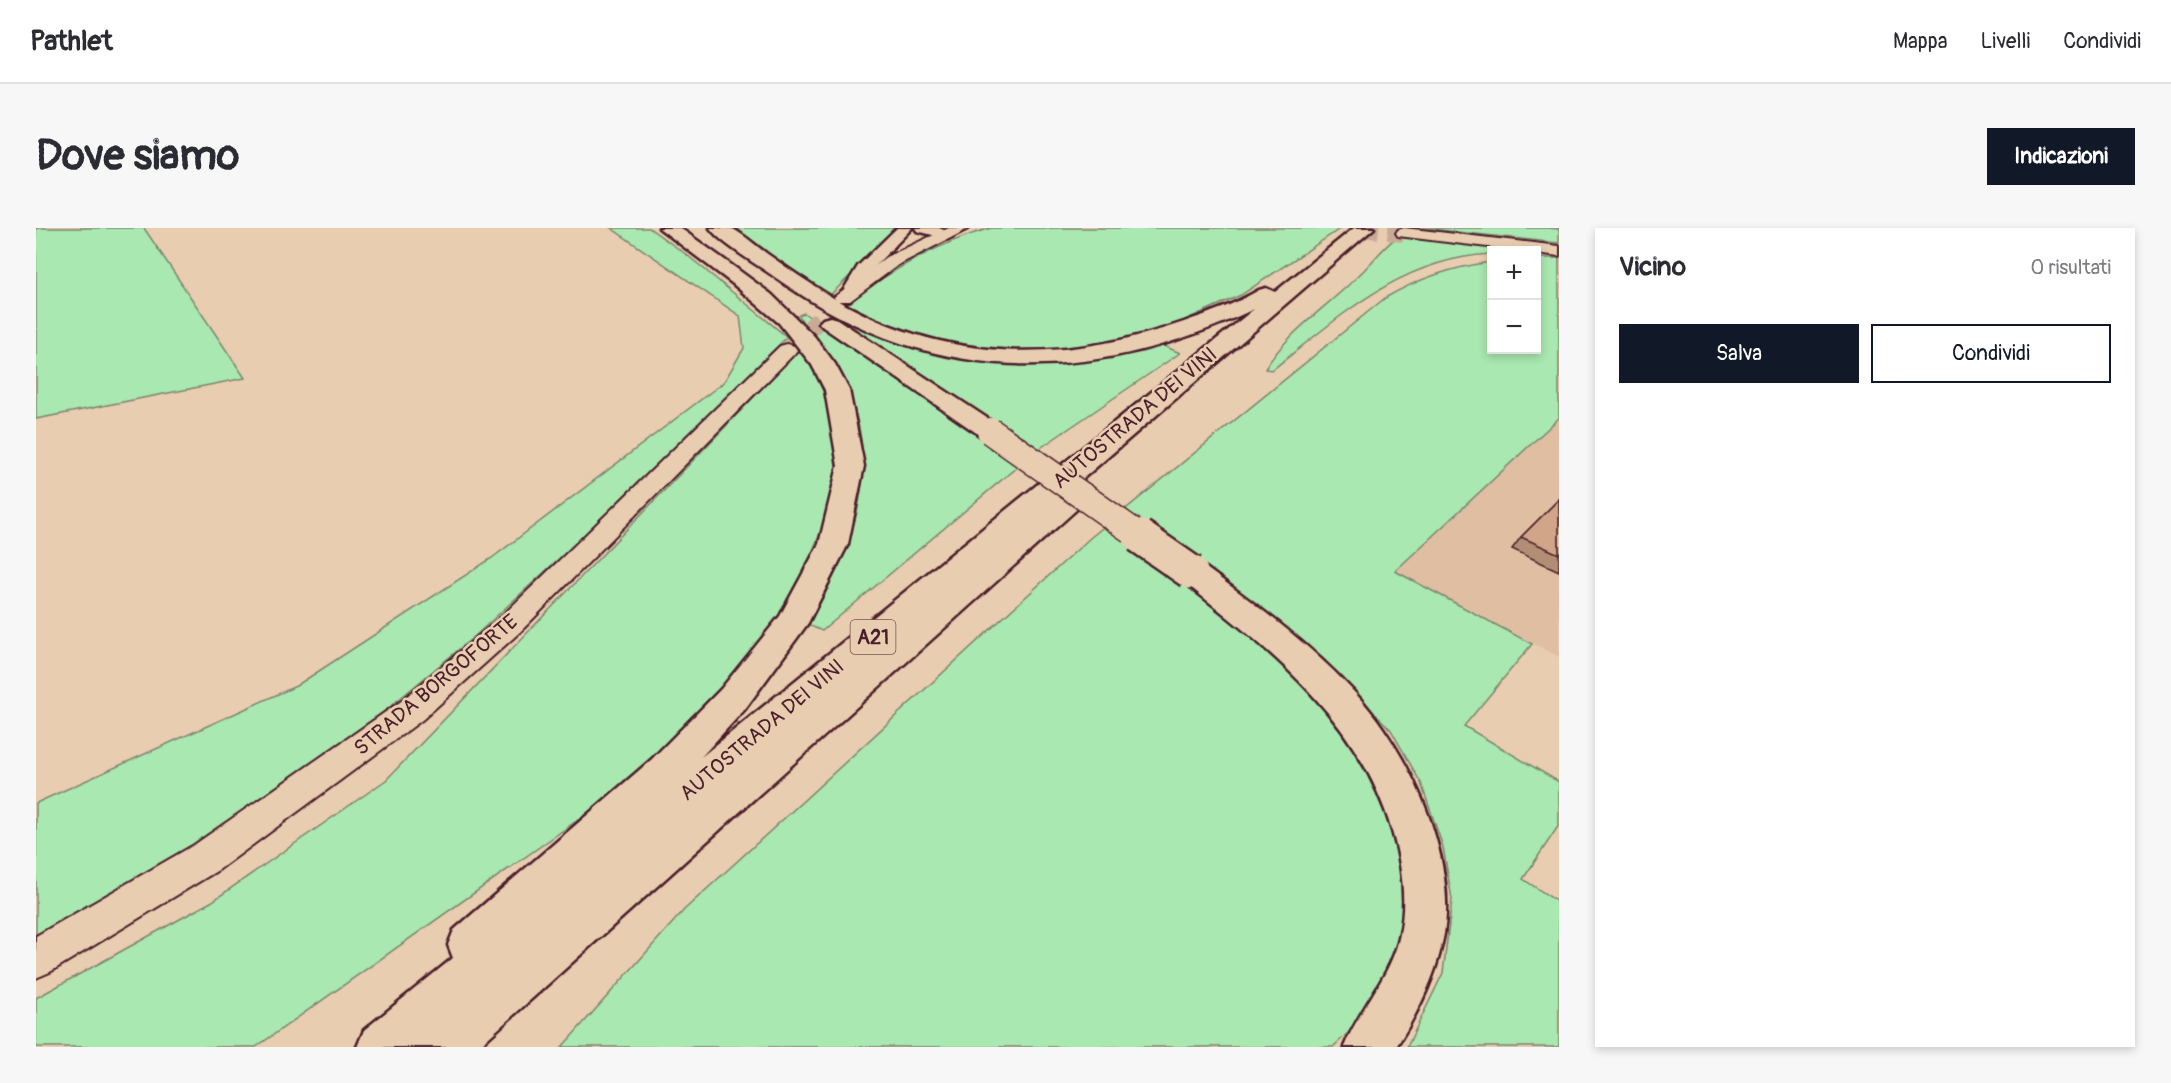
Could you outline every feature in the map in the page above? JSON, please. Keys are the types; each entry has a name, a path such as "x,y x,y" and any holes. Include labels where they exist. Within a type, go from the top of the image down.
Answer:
{"highway":[{"path":"656,228 724,277 772,295"},
{"path":"668,228 990,431 1191,572 1285,647 1343,704 1371,740 1402,800 1415,839 1423,886 1422,930 1411,974 1390,1017 1368,1047"},
{"path":"693,228 772,295"},
{"path":"358,1047 512,907 624,811 674,763 748,683 806,600 838,530 848,493 851,468 845,414 836,389 813,350 772,295 750,259 709,228"},
{"path":"719,228 827,303 876,327 950,351 1035,360 1078,357 1124,349 1230,311 1263,296 1328,247 1359,228"},
{"name":"AUTOSTRADA DEI VINI","path":"381,1047 1365,228"},
{"name":"AUTOSTRADA DEI VINI","path":"442,1047 1400,230"}],"main road":[{"path":"848,293 892,261 952,230 979,228"},
{"path":"1400,230 1559,248"},
{"name":"STRADA BORGOFORTE","path":"36,958 207,856 316,781 411,711 511,624 787,350"}],"street":[{"path":"848,293 864,268 905,228"},
{"path":"922,228 952,230"}],"shaded area":[{"path":"1559,418 1559,657 1393,570"}],"green space":[{"path":"36,228 144,228 245,378 36,419"},
{"path":"611,228 649,228 687,255 787,337 564,554 476,635 374,720 164,866 36,939 36,803 296,686 492,558 724,382 744,348 740,316"},
{"path":"729,228 900,228 829,296"},
{"path":"991,228 1341,228 1241,295 1127,343 1046,354 947,346 856,312 845,304 879,280 915,259 971,234"},
{"path":"1421,228 1559,229 1559,243"},
{"path":"1401,234 1508,246 1487,246 1487,254 1458,258 1399,279 1347,311 1272,370 1265,369 1286,342 1349,285"},
{"path":"1541,258 1559,258 1559,418 1395,571 1532,644 1464,726 1559,782 1559,825 1523,879 1559,903 1559,1047 1407,1047 1443,973 1452,899 1443,847 1421,783 1391,730 1347,685 1202,563 1252,632 1371,755 1408,887 1399,939 1384,982 1353,1028 1333,1047 562,1047 684,910 1090,538 1385,298 1436,274 1487,263 1487,354 1541,354"},
{"path":"825,306 868,328 1007,362 1035,363 1103,358 1157,343 1180,353 1036,451 822,631 808,625 840,563 851,532 859,501 863,470 861,438 853,405 838,371 807,330 799,315 804,313 990,445 1010,434 846,326"},
{"path":"800,349 814,371 826,398 834,431 836,469 830,510 793,597 718,697 675,740 613,795 256,1047 36,1047 36,998 211,902 386,780"}],"building":[{"path":"1559,499 1559,554 1521,537"}],"tunnel":[{"path":"1361,228 1404,233"},
{"path":"787,350 843,297"}]}
